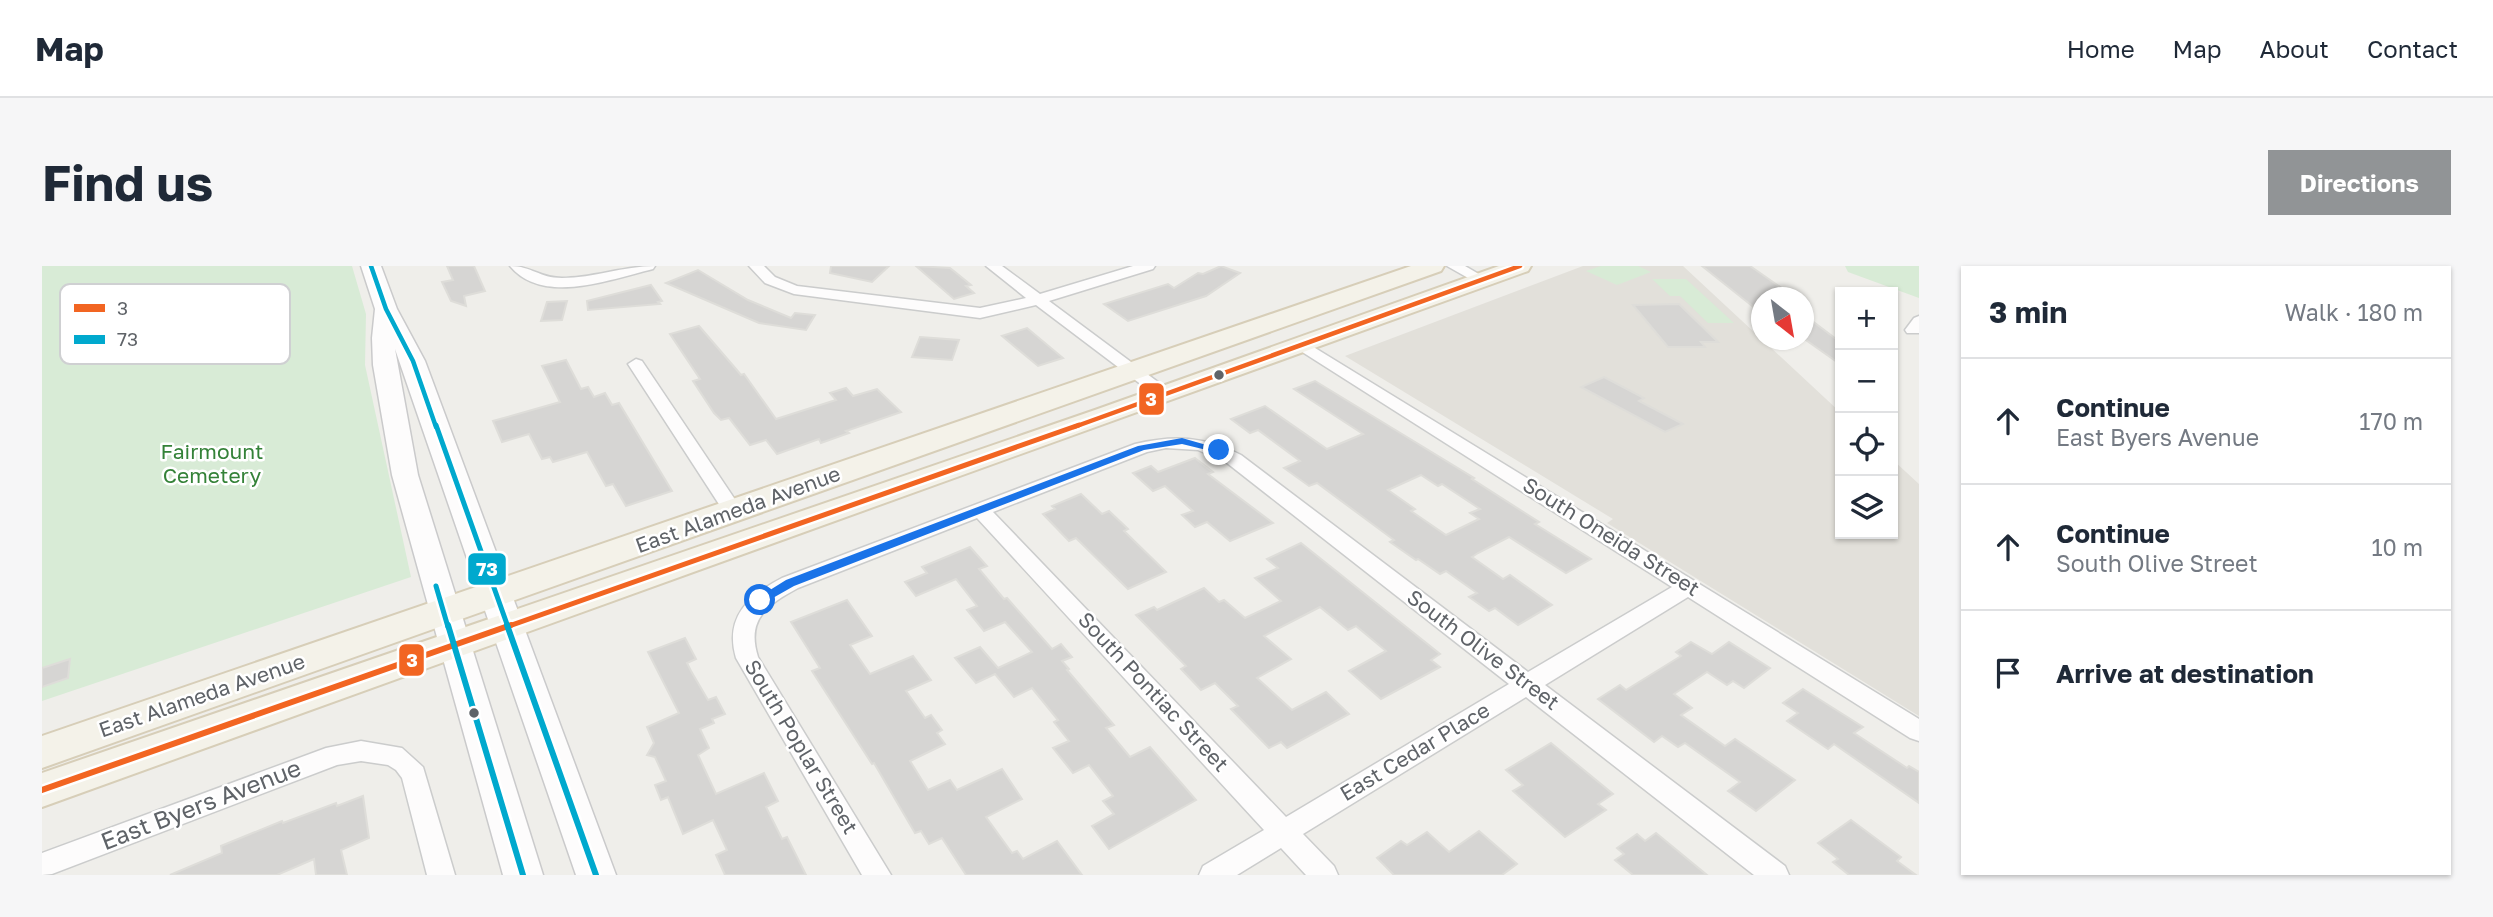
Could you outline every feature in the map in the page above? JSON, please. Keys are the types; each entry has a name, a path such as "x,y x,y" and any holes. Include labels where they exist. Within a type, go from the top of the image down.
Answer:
{"main road":[{"path":"371,266 386,309 413,361 596,875"},
{"name":"East Alameda Avenue","path":"503,609 733,512 1433,266"},
{"name":"East Alameda Avenue","path":"42,790 503,609 1165,394 1520,266"},
{"path":"386,309 383,338 385,365 405,475 523,875"},
{"name":"East Alameda Avenue","path":"42,752 449,629"}],"street":[{"path":"516,266 533,278 575,282 648,266"},
{"path":"756,266 770,280 794,290 952,311 989,312 1148,266"},
{"path":"993,266 1165,394"},
{"path":"1454,266 1482,280"},
{"name":"South Oneida Street","path":"1302,345 1919,730"},
{"path":"636,365 733,512"},
{"name":"South Olive Street","path":"980,510 1141,448 1182,441 1206,445 1234,459 1775,875"},
{"name":"South Poplar Street","path":"877,875 747,658 741,637 747,615 760,600 790,583 980,510"},
{"name":"South Pontiac Street","path":"980,510 1324,875"},
{"name":"East Cedar Place","path":"1213,875 1689,586"},
{"name":"East Byers Avenue","path":"42,865 312,763 361,751 393,755 405,763 414,774 442,875"}],"shaded area":[{"path":"1583,266 1683,266 1751,329 1751,350 1773,350 1835,407 1835,539 1898,539 1898,465 1919,484 1919,716 1607,523 1613,519 1345,356"}],"green space":[{"name":"Fairmount Cemetery","path":"42,266 352,266 366,314 365,365 411,577 42,701"},
{"path":"1601,266 1638,266 1651,272 1617,285 1586,271"},
{"path":"1845,266 1919,266 1919,298 1898,290 1898,287 1889,287 1848,272"},
{"path":"1652,279 1686,279 1734,323 1708,323 1680,296 1670,296"}],"building":[{"path":"447,266 474,266 485,291 464,296 466,306 451,301 442,282 453,280"},
{"path":"831,266 889,266 872,282 830,273"},
{"path":"916,266 950,268 971,285 966,286 974,293 954,299"},
{"path":"1221,266 1240,273 1206,296 1128,321 1104,304 1168,284 1174,288 1198,273 1203,274"},
{"path":"1702,266 1750,266 1780,287 1751,287 1751,305"},
{"path":"698,270 748,300 791,318 795,313 815,315 806,330 759,323 666,283"},
{"path":"651,285 662,301 658,302 660,304 588,310 587,301"},
{"path":"567,301 562,320 541,321 547,302"},
{"path":"1679,304 1718,342 1701,342 1705,347 1668,347 1633,305"},
{"path":"1814,322 1835,338 1835,360 1814,346"},
{"path":"699,326 741,375 744,374 776,419 836,400 830,393 846,388 853,396 877,389 901,412 846,431 849,433 821,443 819,439 777,454 766,440 750,445 729,418 721,420 714,413 693,381 700,379 670,334"},
{"path":"1027,328 1063,358 1038,366 1002,336"},
{"path":"920,337 959,340 952,360 912,357"},
{"path":"566,360 581,389 588,387 594,397 605,393 612,405 619,403 672,491 626,506 613,484 606,486 587,452 553,462 550,457 542,459 529,434 502,442 493,421 560,402 542,366"},
{"path":"1604,377 1644,398 1639,401 1683,424 1665,432 1581,387"},
{"path":"1315,381 1474,478 1472,479 1539,522 1535,524 1591,559 1566,573 1509,537 1472,557 1503,579 1510,575 1552,605 1518,625 1495,608 1489,611 1469,597 1477,593 1446,571 1440,574 1416,560 1390,542 1394,540 1317,483 1309,486 1284,468 1300,461 1258,430 1250,433 1231,419 1265,406 1327,449 1363,434 1294,389","holes":["1421,475 1438,486 1442,484 1480,509 1470,513 1479,519 1446,535 1411,511 1415,509 1388,490"]},
{"path":"1195,458 1213,472 1208,474 1273,523 1230,541 1207,522 1195,527 1182,515 1193,511 1165,486 1153,491 1133,473 1151,466 1158,472"},
{"path":"1081,494 1102,514 1109,511 1128,529 1124,531 1166,572 1128,589 1076,538 1069,541 1043,514 1055,509 1052,506"},
{"path":"1301,543 1440,654 1431,660 1440,667 1381,699 1349,671 1386,651 1356,626 1348,630 1320,607 1264,636 1291,659 1257,678 1292,710 1326,692 1349,714 1287,748 1281,742 1269,748 1231,709 1238,706 1215,683 1201,690 1181,669 1186,666 1136,615 1154,607 1157,610 1204,588 1219,602 1224,600 1245,618 1281,601 1255,578 1278,568 1267,559"},
{"path":"970,547 987,566 979,569 1004,599 1007,598 1052,649 1061,644 1072,657 1062,661 1069,669 1067,670 1114,725 1106,728 1130,757 1150,747 1196,800 1109,849 1092,826 1114,814 1103,801 1113,796 1089,765 1073,773 1053,748 1069,741 1054,722 1058,720 1032,688 1014,697 995,674 976,683 955,658 980,647 998,668 1032,652 1005,622 984,631 967,610 977,606 956,579 916,596 905,582 927,573 922,567"},
{"path":"847,600 872,636 850,645 870,674 913,656 931,680 906,691 925,718 931,715 942,730 937,733 945,744 910,761 928,790 950,780 957,790 1002,769 1022,799 986,817 1012,853 1017,851 1023,859 1057,841 1082,875 966,875 942,838 929,844 921,831 915,833 874,763 872,764 812,671 820,668 791,622"},
{"path":"685,638 696,659 687,663 691,671 708,700 716,697 725,714 712,719 714,723 700,729 709,748 698,755 716,794 764,773 778,801 766,807 782,839 787,837 806,875 725,875 716,855 727,850 713,820 683,834 668,797 661,800 655,785 666,781 655,757 647,755 654,743 647,727 679,713 648,652"},
{"path":"1691,642 1712,654 1729,642 1770,668 1744,688 1733,681 1727,685 1707,672 1674,694 1692,708 1681,715 1725,746 1735,739 1795,780 1756,811 1728,791 1740,782 1685,743 1678,747 1662,736 1654,742 1598,699 1620,685 1626,690 1681,656 1676,652"},
{"path":"70,659 68,678 42,687 42,668"},
{"path":"1803,689 1863,727 1854,733 1907,768 1909,766 1919,772 1919,803 1834,744 1828,749 1787,721 1798,713 1783,703"},
{"path":"1551,743 1613,794 1598,804 1606,810 1565,837 1513,791 1523,785 1506,770"},
{"path":"363,796 369,838 341,850 347,875 316,875 314,859 277,875 170,875 222,853 221,846 282,821 283,823"},
{"path":"1851,820 1901,857 1897,861 1916,875 1849,875 1833,862 1838,859 1818,843"},
{"path":"1479,831 1517,864 1502,875 1394,875 1377,858 1401,841 1407,845 1427,832 1449,852"},
{"path":"1656,833 1707,875 1633,875 1615,860 1624,854 1617,848 1637,834 1645,841"}],"transit line":[{"name":"73","path":"371,266 386,309 413,361 596,875"},
{"name":"3","path":"42,790 1105,416 1520,266"},
{"name":"73","path":"436,586 523,875"}],"route":[{"path":"760,600 790,583 1153,444 1182,441 1219,450"}]}
